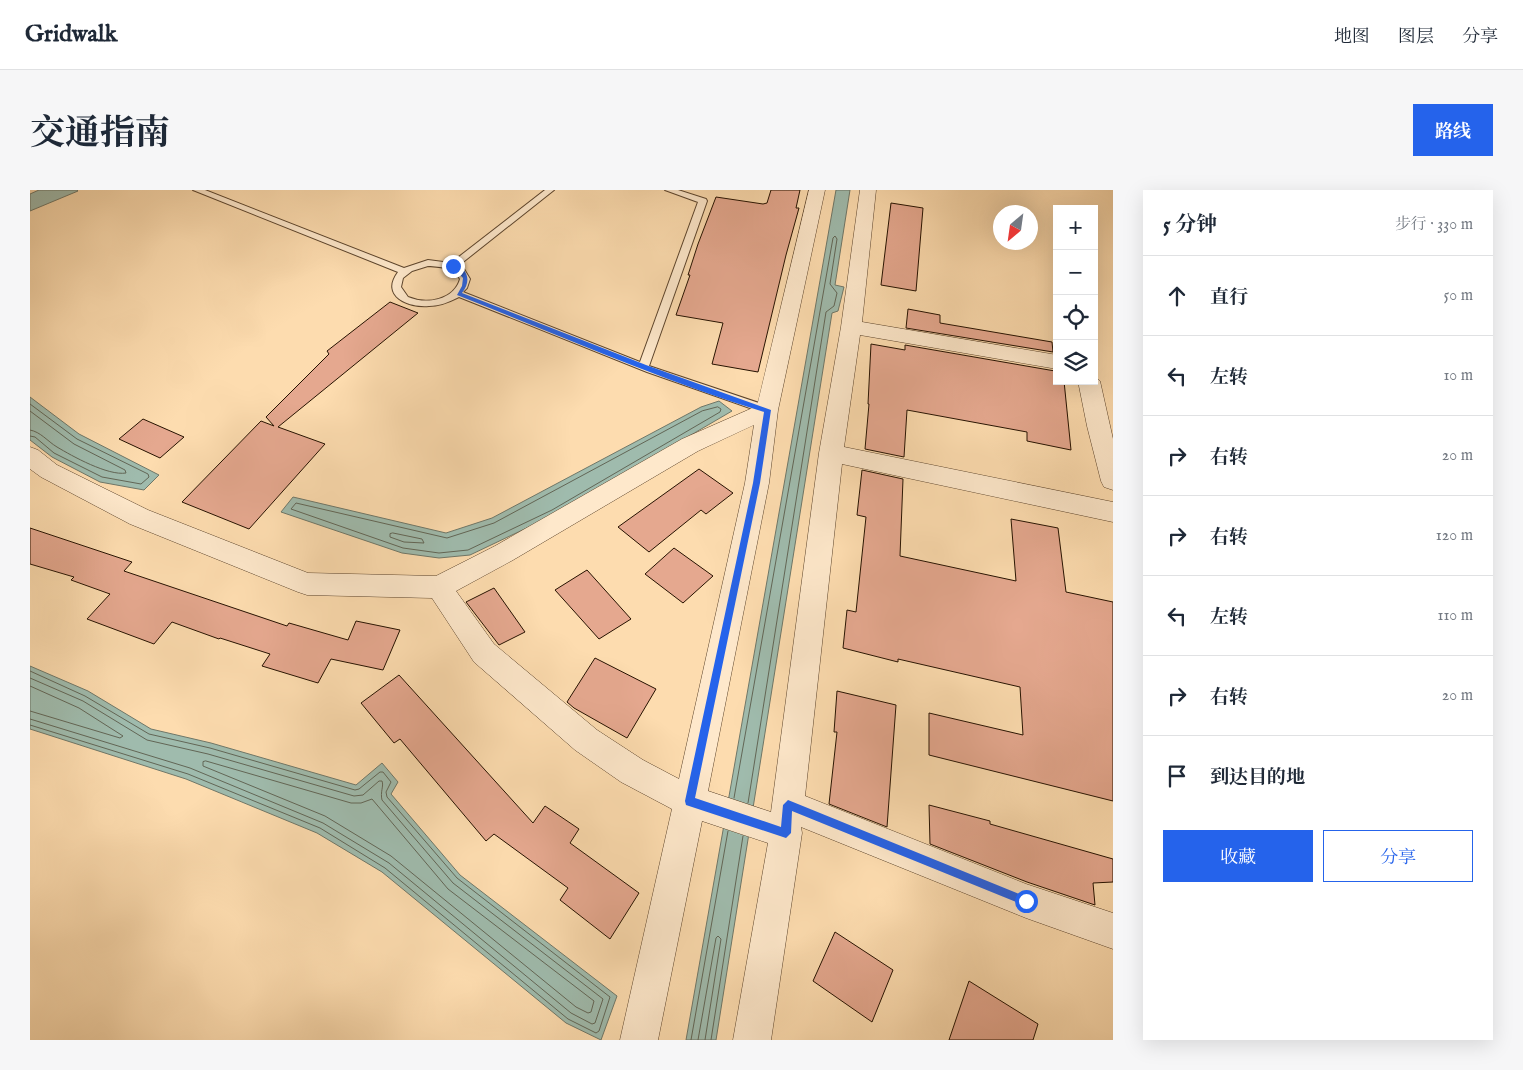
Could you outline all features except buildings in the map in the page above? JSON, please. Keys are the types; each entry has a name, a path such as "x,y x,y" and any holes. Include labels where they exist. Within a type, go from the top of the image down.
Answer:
{"street":[{"path":"639,1040 699,805 757,483 767,410 817,190"},
{"path":"752,1040 780,821 851,327 868,190"},
{"path":"851,327 1053,361"},
{"path":"1090,385 1098,426 1113,481"},
{"path":"30,456 49,471 139,517 307,584 439,587 504,553 690,445 767,410"},
{"path":"832,453 1113,512"},
{"path":"439,587 484,652 586,740 632,771 699,805 780,821 1113,931"}],"lane":[{"path":"197,190 404,271"},
{"path":"453,266 550,190"},
{"path":"644,366 703,201 668,190"},
{"path":"441,263 453,266 462,271 466,278 465,286 459,294 448,300 420,304 408,300 399,294 395,286 397,278 404,271 415,265 441,263"},
{"path":"459,294 734,400 767,410"}],"water":[{"path":"39,190 78,191 30,211 30,194"},
{"path":"836,190 850,190 835,285 844,287 838,311 832,313 716,1040 686,1040"},
{"path":"30,397 79,434 159,475 144,490 100,482 52,457 30,440"},
{"path":"719,401 732,411 554,515 470,555 439,558 402,553 281,512 293,497 446,533 492,518 701,407"},
{"path":"30,666 88,691 151,729 211,743 356,785 382,763 398,782 391,794 460,875 617,996 601,1040 566,1023 382,872 317,833 186,779 30,729"}],"route":[{"path":"453,266 462,271 466,278 465,286 459,294 734,400 767,410 757,483 689,801 786,833 788,805 1026,901"}]}
